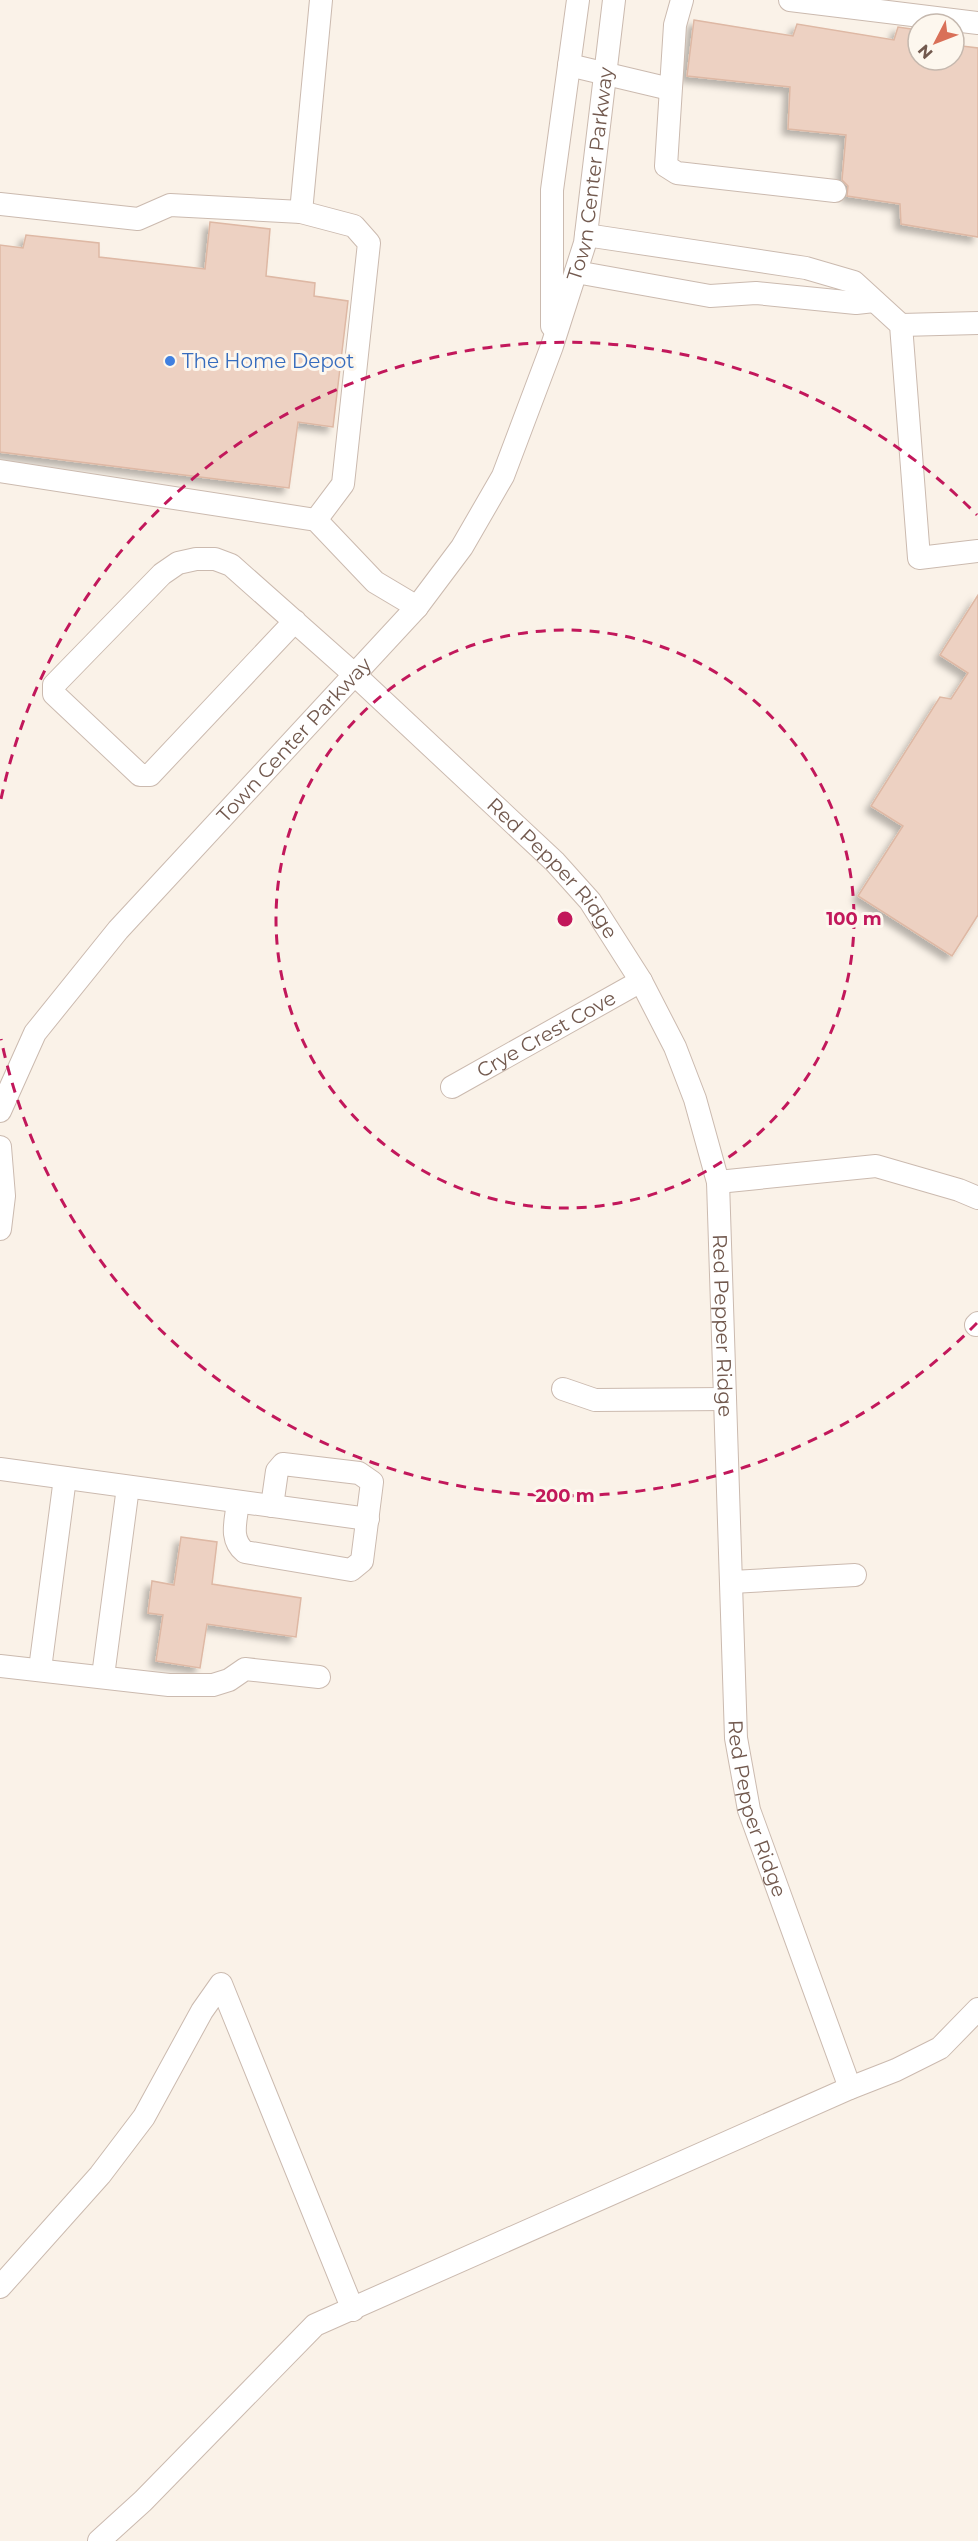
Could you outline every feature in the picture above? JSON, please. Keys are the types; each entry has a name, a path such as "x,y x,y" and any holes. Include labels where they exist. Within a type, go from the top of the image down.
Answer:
{"street":[{"path":"301,212 321,0"},
{"name":"Town Center Parkway","path":"552,346 552,190 578,0"},
{"name":"Town Center Parkway","path":"0,1111 35,1033 118,930 417,607 462,547 503,476 552,346 586,235 614,0"},
{"path":"682,0 675,25 666,166 677,173 835,191"},
{"path":"790,0 978,23"},
{"path":"569,65 670,89"},
{"path":"0,204 138,219 170,205 301,212 354,226 369,243 344,484 316,520"},
{"path":"586,235 806,268 854,282 901,325 978,322"},
{"path":"576,272 710,296 756,293 856,303 874,301"},
{"path":"901,325 919,558 978,551"},
{"path":"0,471 316,520 375,582 417,607"},
{"name":"Red Pepper Ridge","path":"295,621 150,776 140,775 54,694 54,685 162,574 178,563 196,559 215,559 231,565 295,621 355,675 555,862 590,901 641,981 675,1047 695,1099 718,1182 736,1738 749,1810 850,2088"},
{"name":"Crye Crest Cove","path":"452,1087 641,981"},
{"path":"0,1149 4,1196 0,1229"},
{"path":"718,1182 876,1166 959,1190 978,1198"},
{"path":"563,1389 595,1400 725,1399"},
{"path":"238,1502 234,1537 237,1545 245,1552 351,1570 362,1561 372,1482 359,1473 283,1464 277,1471 272,1506"},
{"path":"0,1469 368,1520"},
{"path":"40,1669 65,1478"},
{"path":"103,1676 128,1487"},
{"path":"732,1582 855,1575"},
{"path":"0,1666 169,1684 213,1685 229,1680 245,1669 319,1677"},
{"path":"0,2287 100,2175 144,2117 202,2011 221,1984 353,2310"},
{"path":"99,2541 143,2501 315,2325 850,2088 896,2070 940,2048 978,2009"}],"building":[{"path":"694,20 793,36 797,24 894,40 898,27 906,28 906,72 966,72 966,46 978,48 978,237 901,224 900,204 847,196 848,186 842,180 846,135 788,129 790,87 687,76"},
{"name":"The Home Depot","path":"210,222 270,229 266,276 315,283 314,296 348,301 333,427 298,422 289,488 0,452 0,245 23,248 26,235 99,243 99,257 205,269"},
{"path":"978,595 978,915 952,956 858,896 903,826 871,806 940,697 951,699 968,673 940,655"},
{"path":"181,1537 217,1542 212,1584 301,1598 296,1637 207,1624 200,1668 156,1661 163,1615 148,1613 152,1581 174,1585"}],"place":[{"name":"The Home Depot","path":"170,361"}]}
